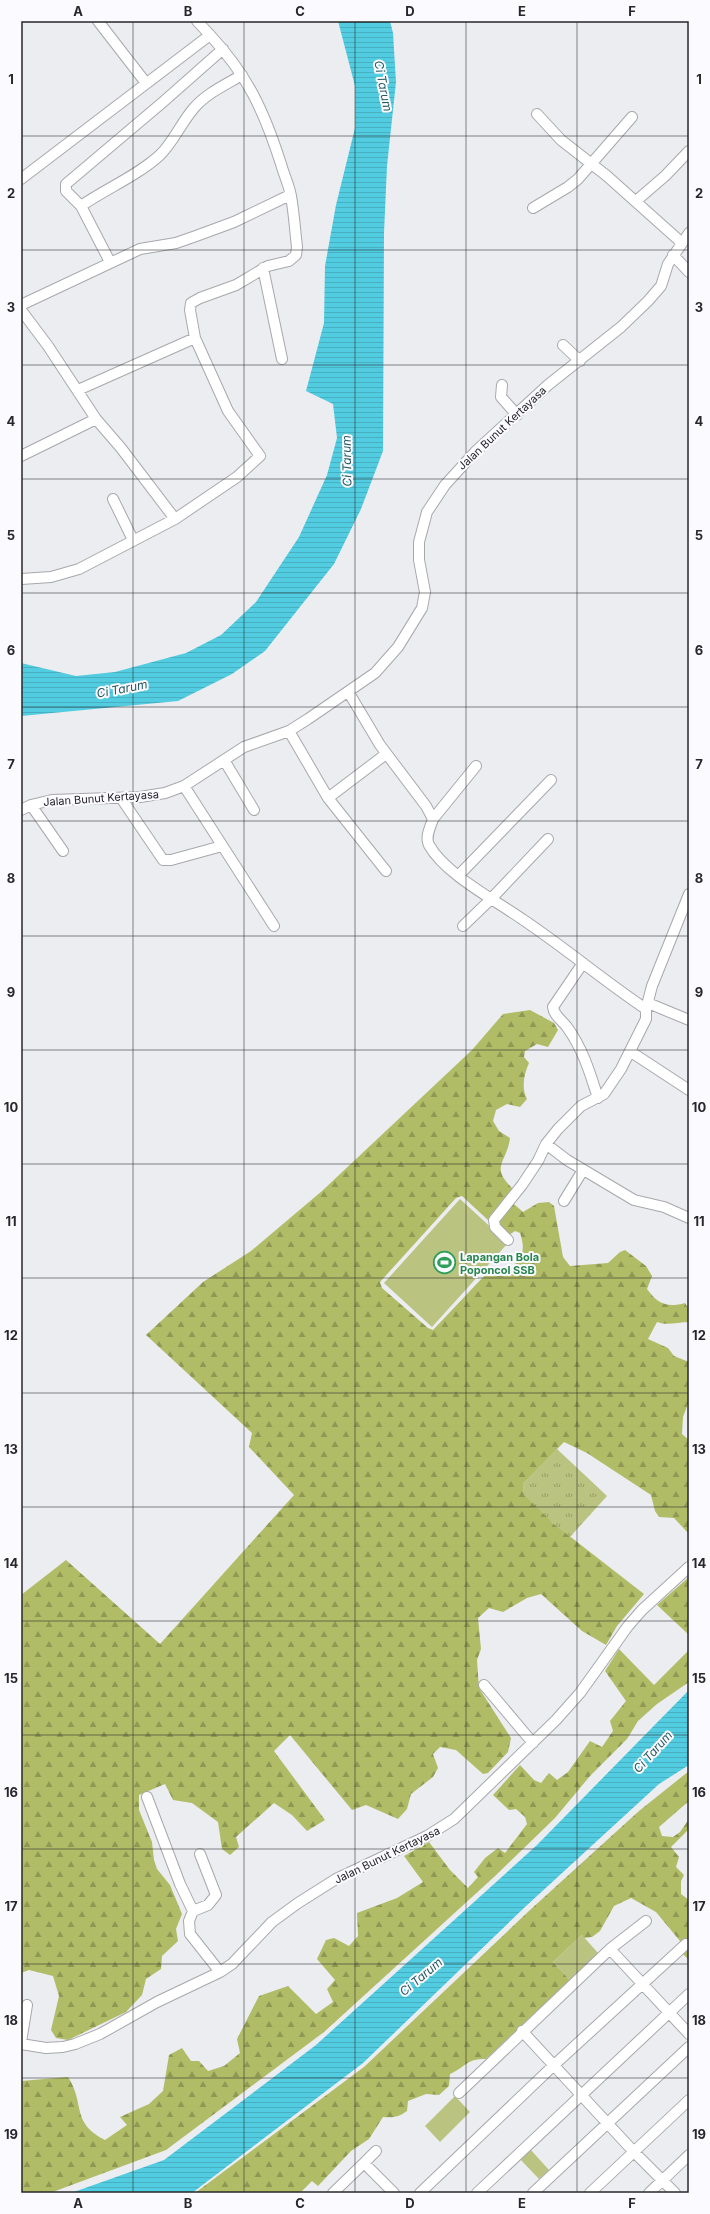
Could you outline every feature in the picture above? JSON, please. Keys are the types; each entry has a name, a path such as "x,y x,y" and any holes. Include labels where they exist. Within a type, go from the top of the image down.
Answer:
{"street":[{"path":"98,21 146,83"},
{"path":"21,580 51,577 79,569 175,519 237,477 260,456 228,411 196,338 190,310 191,304 200,298 236,285 263,268 289,261 296,254 297,248 290,195 269,127 258,101 242,75 223,49 197,21"},
{"path":"21,179 210,35"},
{"path":"110,262 81,206 66,191 66,184 223,49"},
{"path":"81,206 146,167 173,140 187,117 204,98 242,75"},
{"path":"537,114 561,140 636,202 682,243"},
{"path":"533,208 568,187 632,117"},
{"path":"636,202 665,176 689,151"},
{"path":"21,305 140,248 176,243 196,236 234,222 290,195"},
{"name":"Jalan Bunut Kertayasa","path":"21,810 31,805 52,800 121,798 165,793 184,786 244,747 289,731 349,693 384,666 414,623 422,608 425,592 419,560 419,542 427,512 435,499 460,466 548,386 621,326 657,292 673,255 689,233"},
{"path":"673,255 689,272"},
{"path":"263,268 282,359"},
{"path":"21,310 42,336 96,418 121,448 175,519"},
{"path":"78,390 196,338"},
{"path":"563,345 580,361"},
{"path":"502,385 501,396 517,415"},
{"path":"21,456 96,418"},
{"path":"113,499 133,540"},
{"path":"349,693 386,754 426,806 433,819"},
{"path":"289,731 328,798 386,871"},
{"path":"328,798 386,754"},
{"path":"224,760 254,810"},
{"path":"476,766 433,819 427,835 428,843 432,850 459,875 492,900 522,919 583,963 611,986 647,1006 689,1020"},
{"path":"459,875 551,780"},
{"path":"184,786 274,926"},
{"path":"121,798 163,860 171,860 222,846"},
{"path":"31,805 63,851"},
{"path":"463,926 492,900 548,839"},
{"path":"508,1240 495,1227 494,1220 526,1181 546,1144 572,1114 581,1106 604,1094 612,1084 631,1052 646,1019 647,1006 662,959 689,894"},
{"path":"583,963 553,1007 557,1016 568,1028 581,1048 598,1098"},
{"path":"631,1052 689,1090"},
{"path":"546,1144 583,1170 634,1200 664,1207 689,1218"},
{"path":"564,1201 583,1170"},
{"name":"Jalan Bunut Kertayasa","path":"21,2043 46,2048 76,2044 100,2034 163,1999 220,1972 232,1964 272,1922 298,1903 336,1879 427,1836 454,1819 533,1743 580,1693 613,1645 637,1616 689,1567"},
{"path":"484,1685 533,1743"},
{"path":"147,1797 180,1884 193,1911"},
{"path":"200,1854 216,1895 208,1905 193,1911 189,1921 190,1934 220,1972"},
{"path":"459,2093 522,2031 610,1949 646,1921"},
{"path":"420,2193 553,2066 686,1944"},
{"path":"610,1949 689,2034"},
{"path":"477,2193 689,1994"},
{"path":"21,2043 27,2005"},
{"path":"522,2031 634,2152 675,2193"},
{"path":"533,2193 689,2047"},
{"path":"590,2193 689,2100"},
{"path":"333,2193 376,2151"},
{"path":"649,2193 689,2155"},
{"path":"364,2163 393,2193"}],"green space":[{"path":"530,1010 554,1023 558,1030 548,1047 537,1044 525,1051 524,1057 529,1063 524,1081 524,1090 527,1099 520,1107 507,1104 496,1110 493,1121 499,1131 510,1138 501,1164 502,1175 513,1189 489,1221 462,1196 456,1198 380,1282 382,1288 428,1328 433,1330 486,1274 502,1276 520,1258 523,1247 520,1233 515,1231 509,1235 498,1226 500,1220 514,1204 523,1212 538,1203 549,1202 554,1206 563,1257 570,1266 608,1263 620,1252 625,1250 646,1266 652,1276 647,1289 655,1298 663,1304 668,1305 685,1303 689,1309 689,1322 669,1324 657,1322 648,1339 668,1348 674,1356 689,1362 689,1401 683,1417 682,1434 689,1440 689,1534 674,1518 659,1517 655,1511 651,1495 587,1453 564,1442 523,1484 524,1495 554,1524 644,1594 617,1626 606,1645 582,1631 541,1594 527,1598 503,1612 489,1608 478,1618 481,1649 477,1660 479,1688 511,1738 508,1752 488,1773 483,1774 456,1750 440,1747 433,1754 438,1768 433,1777 411,1794 407,1809 398,1819 366,1805 352,1810 290,1735 274,1751 325,1820 307,1831 292,1815 274,1803 236,1837 239,1847 230,1855 222,1849 218,1822 192,1803 173,1800 165,1784 139,1795 139,1810 152,1842 154,1860 157,1869 170,1885 182,1914 176,1929 178,1941 162,1956 161,1969 146,1979 142,1995 126,2012 68,2040 56,2038 51,2030 59,1996 53,1976 29,1970 21,1973 21,1595 66,1560 160,1644 294,1495 249,1447 252,1433 146,1335 203,1282 251,1251 322,1191 472,1050 503,1014"},
{"path":"460,1199 508,1243 432,1327 384,1283"},
{"path":"557,1449 607,1496 570,1537 531,1505 524,1495 523,1484"},
{"path":"689,1577 689,1635 657,1605"},
{"path":"619,1649 654,1685 689,1650 689,1682 657,1704 638,1721 627,1739 590,1776 555,1818 494,1877 324,2032 166,2150 50,2193 21,2193 21,2081 68,2077 73,2087 83,2120 94,2133 105,2140 127,2125 120,2117 149,2104 163,2091 169,2055 182,2048 191,2061 199,2061 208,2071 224,2066 240,2053 237,2039 259,1996 288,1986 316,2014 333,2002 327,1989 335,1980 317,1959 326,1940 334,1938 349,1946 358,1936 357,1913 397,1898 423,1882 404,1856 429,1842 450,1870 468,1888 478,1877 474,1872 485,1858 498,1848 505,1853 527,1824 525,1817 516,1809 509,1810 493,1795 520,1765 534,1780 541,1783 549,1773 557,1780 568,1772 590,1741 602,1747 613,1731 610,1721 626,1701 605,1671"},
{"path":"689,1771 689,1801 659,1827 662,1836 673,1837 680,1832 689,1819 689,1829 671,1847 679,1857 676,1867 684,1875 681,1881 681,1894 689,1900 689,1960 682,1953 680,1941 656,1912 631,1898 614,1906 600,1931 592,1937 584,1938 582,1935 553,1962 570,1980 486,2059 474,2060 450,2074 449,2086 439,2095 426,2094 408,2101 407,2111 401,2115 396,2117 383,2117 369,2139 351,2151 318,2186 312,2181 300,2193 195,2193 364,2067 530,1910 639,1811"},
{"path":"582,1935 598,1953 570,1980 553,1962"},
{"path":"455,2096 470,2112 440,2142 425,2126"},
{"path":"530,2149 549,2170 539,2179 519,2158"}],"water":[{"name":"Ci Tarum","path":"338,21 390,21 393,33 396,82 387,166 384,233 383,451 361,509 334,564 265,651 232,674 178,701 21,716 21,663 76,676 115,672 186,653 221,635 256,602 299,537 327,475 337,438 333,404 306,391 324,323 325,266 336,205 355,128 355,86"},
{"name":"Ci Tarum","path":"689,1690 689,1765 659,1784 525,1907 363,2063 192,2193 71,2193 164,2160 316,2045 537,1845"}],"place":[{"name":"Lapangan Bola Poponcol SSB","path":"445,1263"}]}
